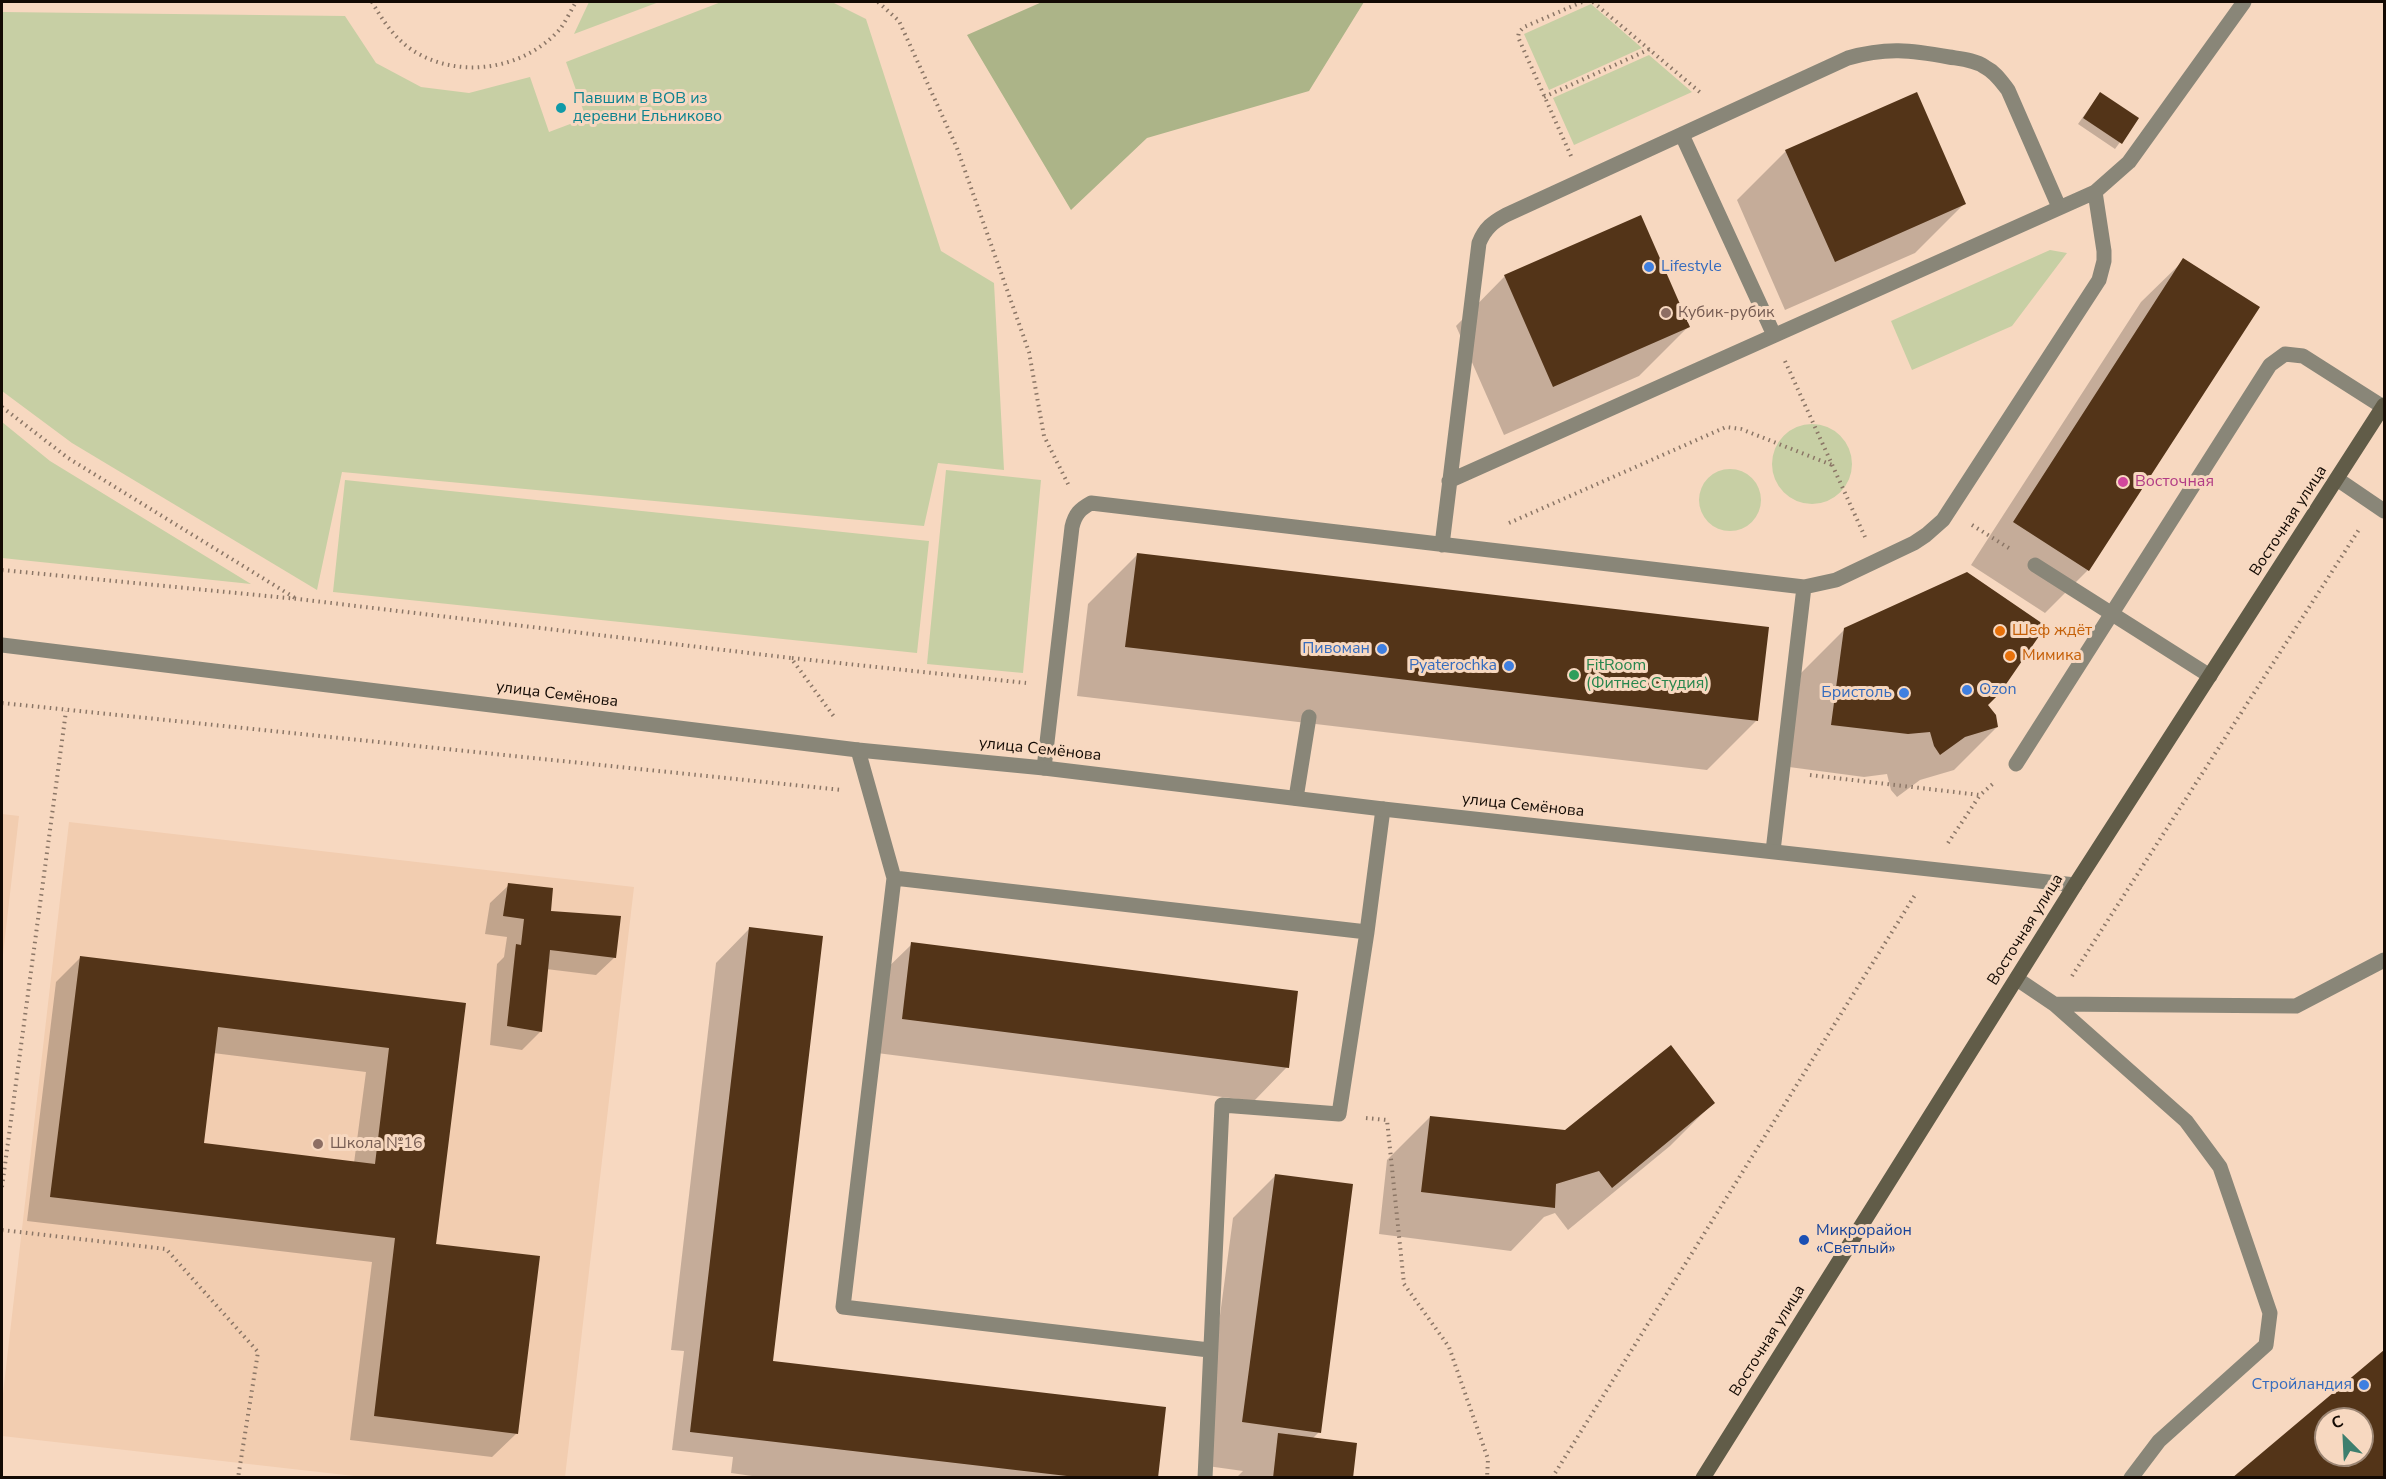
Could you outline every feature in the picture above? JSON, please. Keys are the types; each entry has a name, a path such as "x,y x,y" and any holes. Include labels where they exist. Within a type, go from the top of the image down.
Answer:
{"main road":[{"name":"Восточная улица","path":"1703,1478 2075,885 2384,406"}],"street":[{"path":"1449,481 2095,192 2129,162 2244,2"},
{"path":"1442,545 1479,243 1483,232 1492,222 1848,58 1893,49 1971,61 1985,66 1996,75 2008,90 2060,207"},
{"path":"1682,135 1774,335"},
{"path":"1044,768 1072,527 1074,518 1081,508 1091,503 1804,587 1836,580 1926,535 1949,510 2099,280 2104,251 2095,192"},
{"path":"2016,764 2270,365 2277,358 2285,354 2303,356 2384,406"},
{"path":"2337,479 2380,508"},
{"path":"2035,565 2210,676"},
{"path":"1773,851 1804,587"},
{"name":"улица Семёнова","path":"2,645 858,750 1044,768 2075,885"},
{"path":"1296,798 1309,717"},
{"path":"858,750 894,878 843,1307 1209,1350"},
{"path":"1205,1478 1209,1350 1222,1105 1339,1114 1367,932 1383,808"},
{"path":"894,878 1367,932"},
{"path":"2054,1004 2296,1006 2385,960"},
{"path":"2017,979 2054,1004 2186,1121 2220,1167 2270,1313 2266,1345 2158,1442 2131,1478"}],"path":[{"path":"372,2 387,28 416,52 453,67 492,67 529,54 560,29 576,2"},
{"path":"878,2 899,21 957,148 1029,352 1044,436 1081,508"},
{"path":"1582,2 1524,27 1519,32 1519,40 1582,180"},
{"path":"1593,2 1725,114"},
{"path":"1544,97 1650,49"},
{"path":"1774,335 1876,561"},
{"path":"2,407 68,458 298,599"},
{"path":"1500,527 1726,427 1741,429 1832,465"},
{"path":"2054,1004 2380,508"},
{"path":"1949,510 2035,565"},
{"path":"2,570 298,599 1053,687"},
{"path":"791,658 858,750"},
{"path":"2,703 870,793"},
{"path":"2,1186 66,711"},
{"path":"1552,1478 1980,795 2016,764"},
{"path":"1783,772 1980,795"},
{"path":"1339,1114 1387,1120 1404,1284 1449,1347 1488,1459 1487,1478"},
{"path":"2,1230 166,1249 258,1352 238,1478"}],"shaded area":[{"path":"2,814 19,816 2,963"},
{"name":"Школа №16","path":"69,822 634,887 565,1477 363,1477 2,1436 2,1402"}],"green space":[{"path":"589,2 659,2 574,34"},
{"path":"721,2 832,2 866,19 941,251 994,283 1004,470 938,463 924,526 342,472 317,590 72,443 2,391 2,12 345,16 376,63 421,87 469,93 530,77 549,132 586,118 566,62"},
{"path":"1042,2 1364,2 1309,91 1147,138 1071,210 967,35"},
{"path":"1591,4 1642,48 1549,90 1524,34"},
{"path":"1649,55 1692,92 1574,145 1553,98"},
{"path":"2050,250 2067,253 2012,326 1912,370 1891,321"},
{"path":"2,422 50,461 251,584 2,558"},
{"path":"1812,424 1834,431 1840,436 1851,456 1852,464 1845,486 1840,492 1820,503 1812,504 1790,497 1784,492 1773,472 1772,464 1779,442 1784,436 1804,425"},
{"path":"1730,469 1747,474 1752,478 1756,483 1761,500 1756,517 1752,522 1747,526 1730,531 1713,526 1708,522 1704,517 1699,500 1704,483 1708,478 1713,474"},
{"path":"946,470 1041,480 1023,673 927,664"},
{"path":"345,480 929,541 917,653 333,592"}],"building":[{"path":"1917,92 1966,204 1835,262 1785,150"},
{"path":"2100,92 2139,118 2122,144 2083,118"},
{"path":"1641,215 1690,327 1553,387 1504,275"},
{"path":"2183,258 2260,307 2089,571 2013,522"},
{"path":"1137,553 1769,627 1758,721 1125,647"},
{"path":"1967,572 2046,626 2000,693 1988,705 1996,715 1998,727 1965,737 1940,755 1934,746 1930,732 1908,734 1831,725 1844,628"},
{"path":"508,883 553,888 551,911 621,916 616,958 550,950 542,1032 507,1026 516,944 521,945 524,919 503,916"},
{"path":"749,927 823,936 773,1361 1166,1407 1158,1478 1084,1478 690,1432"},
{"path":"911,942 1298,991 1289,1068 902,1019"},
{"path":"80,956 466,1003 436,1244 540,1256 518,1434 374,1416 395,1238 50,1197","holes":["218,1027 389,1048 375,1164 204,1143"]},
{"path":"1671,1045 1715,1103 1612,1188 1599,1171 1556,1184 1555,1208 1421,1192 1430,1116 1565,1130"},
{"path":"1275,1174 1353,1184 1321,1433 1242,1422"},
{"name":"Стройландия","path":"2384,1350 2384,1478 2232,1478 2314,1409 2314,1467 2374,1467 2374,1407 2316,1407"},
{"path":"1278,1433 1357,1443 1353,1478 1273,1478"}],"place":[{"name":"Павшим в ВОВ из деревни Ельниково","path":"561,108"},
{"name":"Lifestyle","path":"1649,267"},
{"name":"Кубик-рубик","path":"1666,313"},
{"name":"Восточная","path":"2123,482"},
{"name":"Шеф ждёт","path":"2000,631"},
{"name":"Пивоман","path":"1382,649"},
{"name":"Мимика","path":"2010,656"},
{"name":"Pyaterochka","path":"1509,666"},
{"name":"FitRoom (Фитнес Студия)","path":"1574,675"},
{"name":"Ozon","path":"1967,690"},
{"name":"Бристоль","path":"1904,693"},
{"name":"Школа №16","path":"318,1144"},
{"name":"Микрорайон «Светлый»","path":"1804,1240"},
{"name":"Стройландия","path":"2364,1385"}]}
